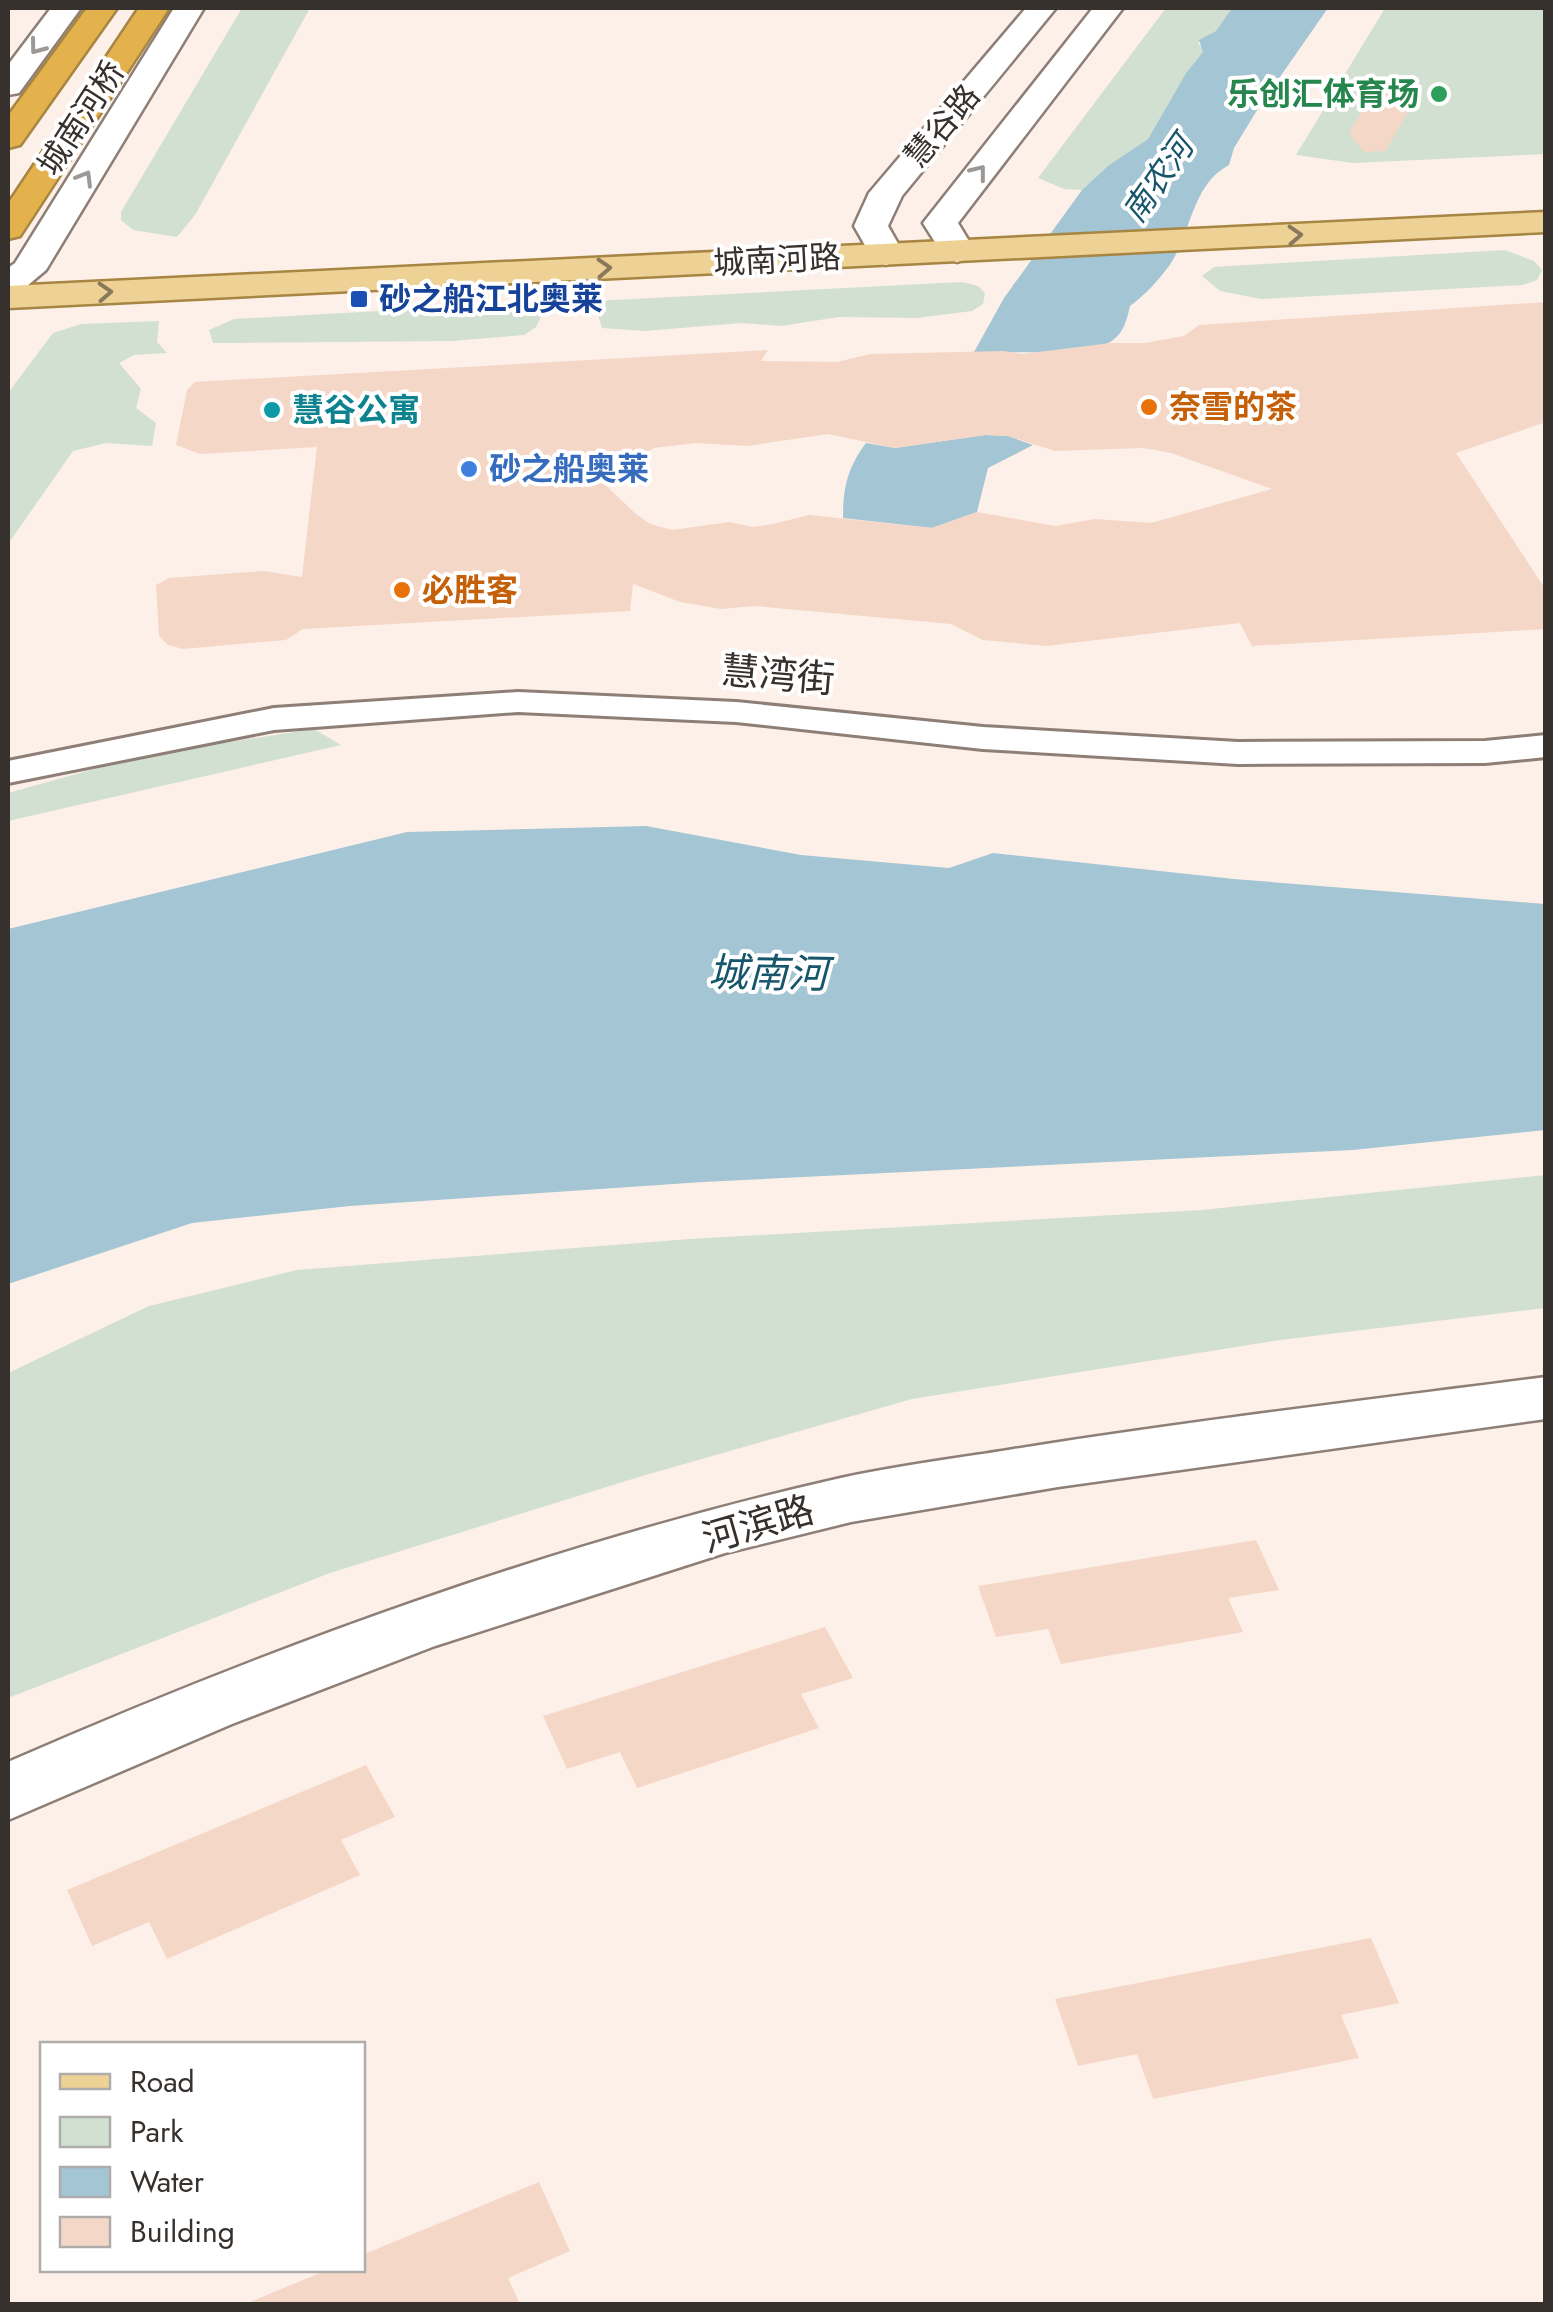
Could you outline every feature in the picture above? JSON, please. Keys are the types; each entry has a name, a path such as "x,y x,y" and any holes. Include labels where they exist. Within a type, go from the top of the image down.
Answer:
{"highway":[{"name":"城南河桥","path":"8,138 102,8"},
{"name":"城南河桥","path":"8,228 154,8"}],"main road":[{"name":"城南河路","path":"13,280 1028,233 1224,211 1546,197"},
{"name":"城南河路","path":"1028,233 1198,240 1546,222"}],"street":[{"path":"8,86 66,8"},
{"path":"13,280 190,8"},
{"name":"慧谷路","path":"879,240 886,193 1041,8"},
{"name":"慧谷路","path":"948,237 1108,8"},
{"name":"慧湾街","path":"8,772 274,719 518,702 736,712 983,738 1238,753 1486,752 1546,746"},
{"name":"河滨路","path":"8,1792 147,1729 382,1638 589,1570 833,1502 1070,1462 1546,1398"}],"green space":[{"path":"242,8 310,8 195,215 177,237 133,230 121,220 121,212"},
{"path":"1166,8 1232,8 1216,31 1198,43 1204,51 1186,73 1148,139 1109,165 1082,190 1064,189 1038,178"},
{"name":"乐创汇体育场","path":"1385,8 1545,8 1545,154 1353,163 1296,155"},
{"path":"1505,250 1534,261 1542,270 1537,280 1523,285 1261,299 1220,291 1202,276 1214,267"},
{"path":"962,282 978,286 985,293 983,304 972,311 917,318 839,317 781,326 741,323 645,331 602,328 594,301"},
{"path":"523,303 541,317 536,327 524,335 451,341 213,343 209,330 234,319"},
{"path":"159,321 157,342 167,353 134,355 119,363 141,389 136,408 156,423 152,446 106,443 73,451 8,544 8,393 53,333 81,324"},
{"path":"314,729 341,745 8,821 8,793 141,756"},
{"path":"1545,1175 1545,1308 1280,1340 912,1399 642,1476 330,1573 8,1698 8,1373 149,1306 297,1270 690,1239 1202,1210"}],"water":[{"name":"南农河","path":"1232,8 1328,8 1259,107 1234,148 1229,165 1216,174 1199,197 1177,253 1155,283 1130,306 1120,333 1113,340 1086,349 974,352 1004,298 1082,190 1109,165 1148,139 1186,73 1203,52 1199,40 1216,31"},
{"path":"985,435 1008,436 1033,445 988,468 977,512 932,528 843,518 848,478 866,443 895,448"},
{"name":"城南河","path":"646,826 801,855 949,868 993,853 1234,879 1545,904 1545,1130 1353,1150 703,1182 350,1206 192,1223 8,1284 8,929 407,832"}],"building":[{"path":"1378,85 1420,90 1386,151 1364,152 1349,133"},
{"name":"砂之船奥莱","path":"1546,302 1546,422 1456,453 1546,590 1546,629 1252,646 1240,623 1046,646 983,640 951,624 755,606 721,609 680,602 633,584 630,611 303,629 286,640 183,649 168,645 159,636 156,585 169,578 264,571 302,577 317,447 200,454 176,445 187,390 195,382 768,350 761,361 837,362 870,354 1022,354 1111,343 1145,343 1184,336 1199,325","holes":["828,434 895,448 985,435 1008,436 1055,451 1143,448 1171,453 1272,489 1151,523 1095,519 1055,526 977,512 932,528 809,515 752,527 730,522 672,530 650,524 599,479 654,448 696,443 747,446"]},
{"path":"1256,1540 1279,1590 1228,1598 1243,1632 1061,1664 1048,1629 996,1637 978,1586"},
{"path":"825,1627 853,1678 801,1694 819,1728 637,1788 620,1752 567,1769 543,1716"},
{"path":"366,1765 395,1817 341,1840 360,1875 167,1959 149,1922 92,1946 67,1890"},
{"path":"1371,1938 1399,2003 1341,2015 1359,2058 1153,2099 1137,2054 1078,2066 1055,1999"},
{"path":"539,2182 570,2251 508,2278 520,2304 245,2304 322,2272 365,2272 365,2254"}],"place":[{"name":"乐创汇体育场","path":"1439,94"},
{"name":"砂之船江北奥莱","path":"359,299"},
{"name":"奈雪的茶","path":"1149,407"},
{"name":"慧谷公寓","path":"272,410"},
{"name":"砂之船奥莱","path":"469,469"},
{"name":"必胜客","path":"402,590"}]}
